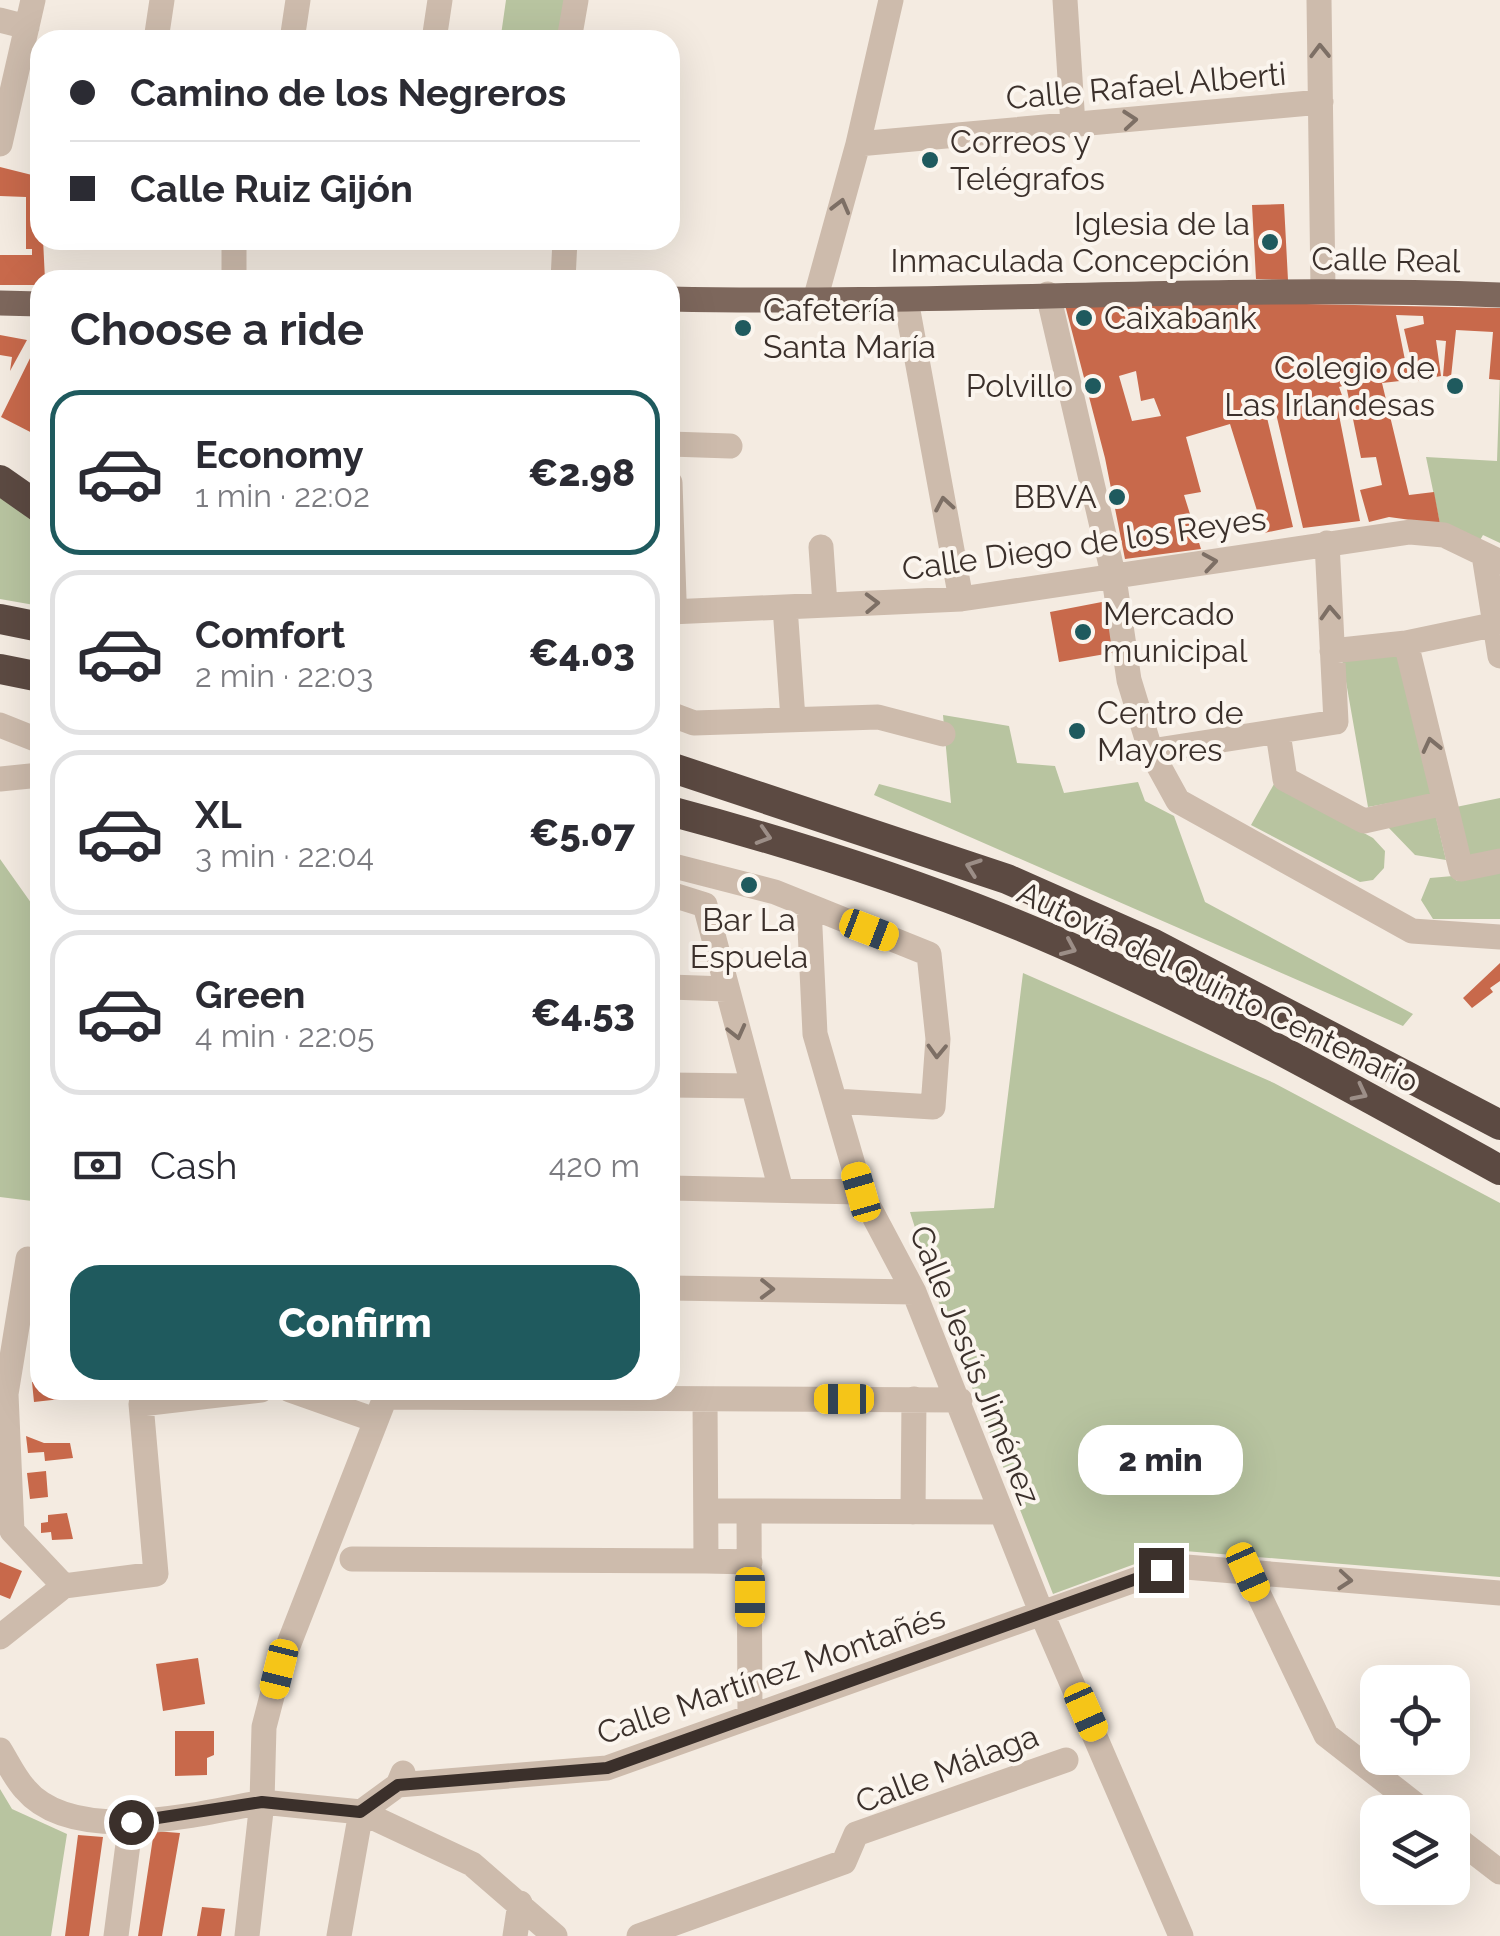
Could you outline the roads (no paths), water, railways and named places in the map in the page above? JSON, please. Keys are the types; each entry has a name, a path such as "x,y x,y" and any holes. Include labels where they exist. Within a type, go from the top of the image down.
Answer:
{"highway":[{"path":"0,480 30,501"},
{"path":"0,620 30,625"},
{"path":"0,670 30,675"},
{"name":"Autovía del Quinto Centenario","path":"680,770 1006,879 1154,944 1500,1125"},
{"name":"Autovía del Quinto Centenario","path":"680,814 761,835 1004,919 1119,971 1500,1170"}],"main road":[{"name":"Calle Real","path":"680,299 906,300 1323,289 1500,295"}],"street":[{"path":"0,144 28,75 27,27 33,0"},
{"path":"158,30 162,0"},
{"path":"294,30 298,0"},
{"path":"436,30 440,0"},
{"path":"816,300 858,144 890,0"},
{"path":"1064,0 1072,125"},
{"path":"1319,0 1323,289"},
{"path":"0,20 27,27"},
{"name":"Calle Rafael Alberti","path":"858,144 1321,102"},
{"path":"1048,294 1114,578 1129,680 1152,752 1178,801 1412,930 1500,937"},
{"path":"906,300 961,600"},
{"path":"680,444 730,446"},
{"name":"Calle Diego de los Reyes","path":"680,605 785,607 961,600 1410,532 1444,536 1492,558"},
{"path":"1152,752 1336,722 1327,542"},
{"path":"820,547 825,605"},
{"path":"1492,558 1492,624 1500,656"},
{"path":"785,607 793,719"},
{"path":"1332,652 1406,643 1492,624"},
{"path":"1406,643 1461,869 1500,860"},
{"path":"680,718 694,723 878,716 944,734"},
{"path":"0,725 30,736"},
{"path":"1278,733 1286,779 1364,822 1444,803"},
{"path":"0,779 30,776"},
{"path":"680,868 776,892 929,954 938,1039 933,1107 835,1101"},
{"path":"680,897 705,906 781,1190"},
{"name":"Calle Jesús Jiménez","path":"810,908 815,1034 861,1192 914,1292 1042,1614 1180,1936"},
{"path":"680,987 726,989"},
{"path":"680,1084 751,1086"},
{"path":"680,1188 861,1192"},
{"path":"28,1259 6,1394 12,1531 64,1586"},
{"path":"680,1288 914,1292"},
{"path":"680,1398 960,1400"},
{"path":"705,1398 706,1561"},
{"path":"0,1637 64,1586 156,1574 141,1404 175,1400"},
{"path":"247,1936 262,1802 264,1727 279,1669 383,1403 576,1400"},
{"path":"913,1512 914,1400"},
{"path":"706,1511 1001,1512"},
{"path":"749,1511 750,1710"},
{"path":"352,1559 750,1562"},
{"name":"Calle Martínez Montañés","path":"360,1812 398,1785 583,1774 750,1710 1042,1614 1174,1566 1500,1593"},
{"path":"1248,1572 1326,1735 1402,1795"},
{"path":"0,1750 27,1792 73,1820 131,1822 262,1802 360,1812 472,1864 555,1936"},
{"name":"Calle Málaga","path":"639,1936 844,1862 856,1834 1066,1760"},
{"path":"339,1936 360,1812"},
{"path":"116,1936 131,1822"},
{"path":"1470,1848 1500,1872"},
{"path":"514,1936 520,1903"}],"place":[{"name":"Correos y Telégrafos","path":"930,160"},
{"name":"Iglesia de la Inmaculada Concepción","path":"1270,242"},
{"name":"Caixabank","path":"1084,318"},
{"name":"Cafetería Santa María","path":"743,328"},
{"name":"Polvillo","path":"1093,386"},
{"name":"Colegio de Las Irlandesas","path":"1455,386"},
{"name":"BBVA","path":"1117,497"},
{"name":"Mercado municipal","path":"1083,632"},
{"name":"Centro de Mayores","path":"1077,731"},
{"name":"Bar La Espuela","path":"749,885"}]}
